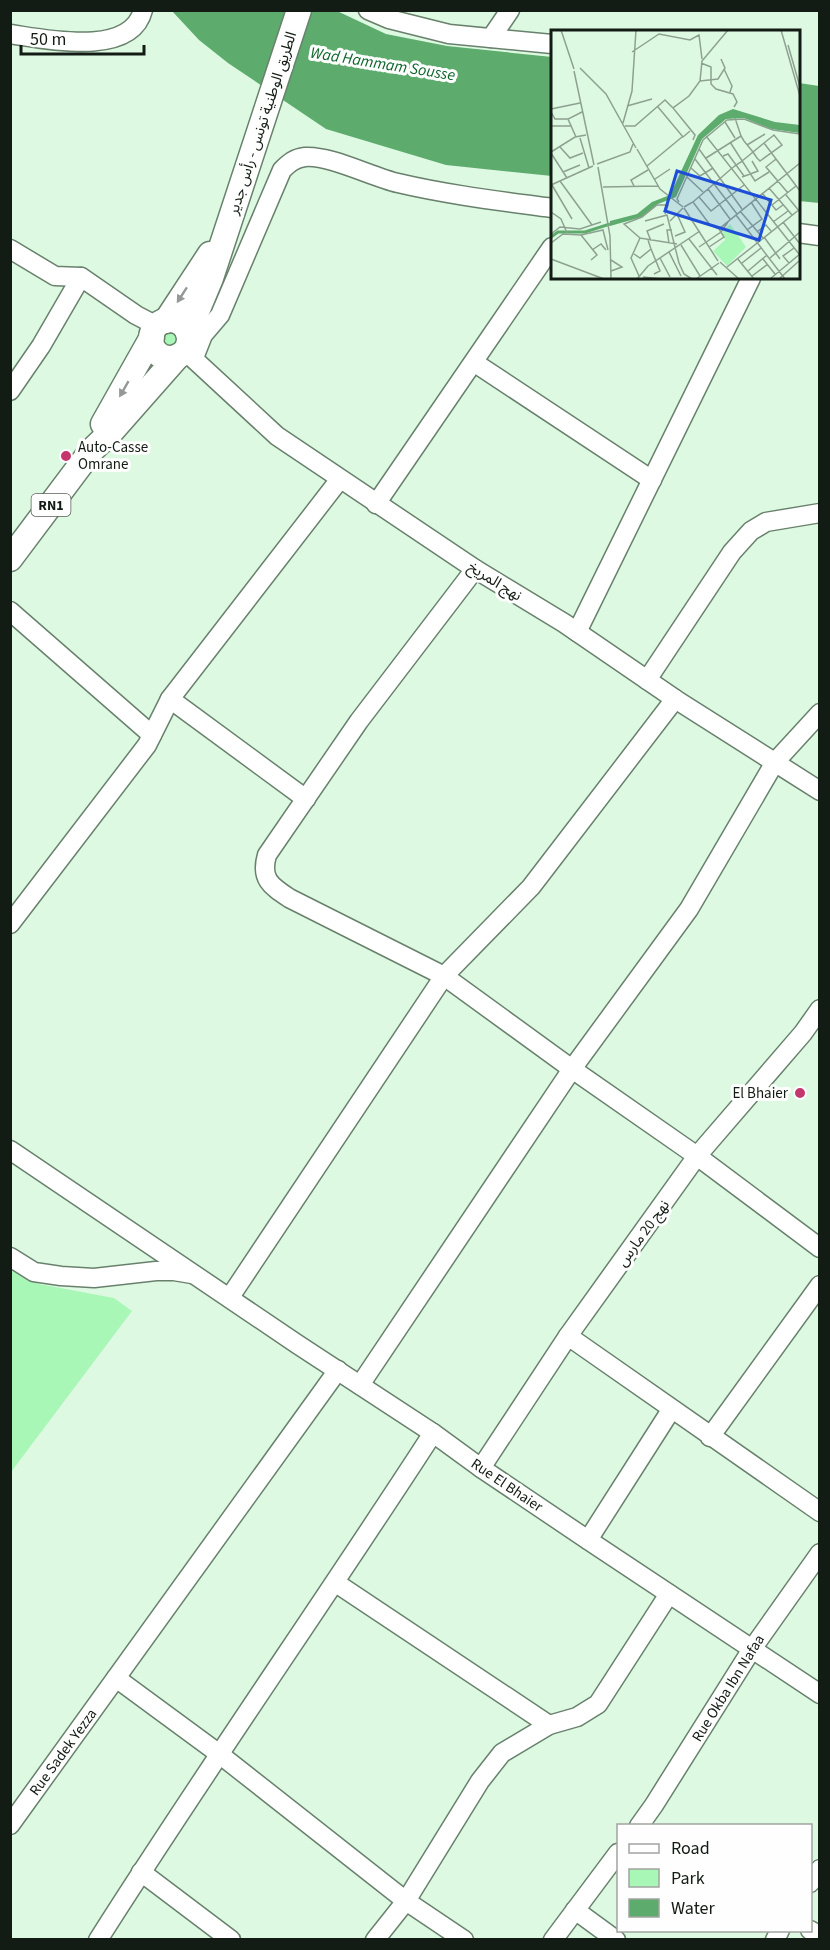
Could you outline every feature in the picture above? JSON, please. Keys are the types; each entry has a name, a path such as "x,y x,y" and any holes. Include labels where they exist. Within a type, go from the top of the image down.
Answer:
{"main road":[{"name":"الطريق الوطنية تونس - رأس جدير","path":"13,551 91,451 186,350 299,10"},
{"name":"الطريق الوطنية تونس - رأس جدير","path":"91,451 104,423 158,328 203,263 225,236"},
{"path":"177,322 182,324 186,350 167,358 162,356 154,348 158,328 177,322"}],"street":[{"path":"10,34 73,44 107,39 132,29 140,19 143,10"},
{"path":"368,10 389,19 449,34 551,44"},
{"path":"491,38 510,10"},
{"path":"186,350 220,315 282,170 292,160 307,157 334,162 395,183 463,196 551,208"},
{"path":"800,233 819,236"},
{"path":"376,504 551,248"},
{"path":"11,249 55,276 81,277 158,328"},
{"path":"10,391 41,346 81,277"},
{"path":"577,632 751,279"},
{"name":"نهج المريخ","path":"186,350 277,436 376,504 577,632 675,699 819,791"},
{"path":"474,363 652,480"},
{"path":"10,924 147,745 170,699 340,479"},
{"path":"647,680 732,552 751,531 766,522 819,513"},
{"path":"476,569 359,721 267,855 264,865 265,877 270,884 289,898 444,976 697,1156 819,1248"},
{"path":"10,611 152,735"},
{"path":"170,699 306,799"},
{"path":"230,1298 444,976 531,887 675,699"},
{"path":"360,1385 572,1069 689,909 775,762 819,713"},
{"name":"نهج 20 مارس","path":"481,1468 568,1336 697,1156 803,1033 819,1009"},
{"name":"Rue El Bhaier","path":"10,1150 433,1432 481,1468 819,1694"},
{"path":"10,1257 34,1272 61,1276 94,1278 174,1270 197,1275"},
{"path":"710,1437 819,1285"},
{"path":"568,1336 819,1512"},
{"name":"Rue Sadek Yezza","path":"10,1825 338,1370"},
{"path":"588,1540 671,1410"},
{"path":"98,1940 218,1753 336,1583 433,1432"},
{"name":"Rue Okba Ibn Nafaa","path":"640,1824 752,1649 819,1552"},
{"path":"336,1583 549,1725"},
{"path":"375,1940 406,1901 480,1781 502,1753 549,1725 577,1718 598,1704 669,1594"},
{"path":"116,1678 218,1753 406,1901 464,1940"},
{"path":"553,1940 617,1854"},
{"path":"141,1872 231,1940"},
{"path":"575,1910 616,1940"}],"green space":[{"path":"171,329 178,332 181,339 178,346 171,349 164,346 161,339 164,332"},
{"path":"11,1269 39,1284 114,1298 132,1311 11,1472"}],"water":[{"name":"Wad Hammam Sousse","path":"172,11 337,11 386,34 447,46 551,57 551,176 446,165 326,129 228,63 199,40"},
{"path":"800,83 819,86 819,203 800,201"}],"place":[{"name":"Auto-Casse Omrane","path":"66,456"},
{"name":"El Bhaier","path":"800,1093"}]}
